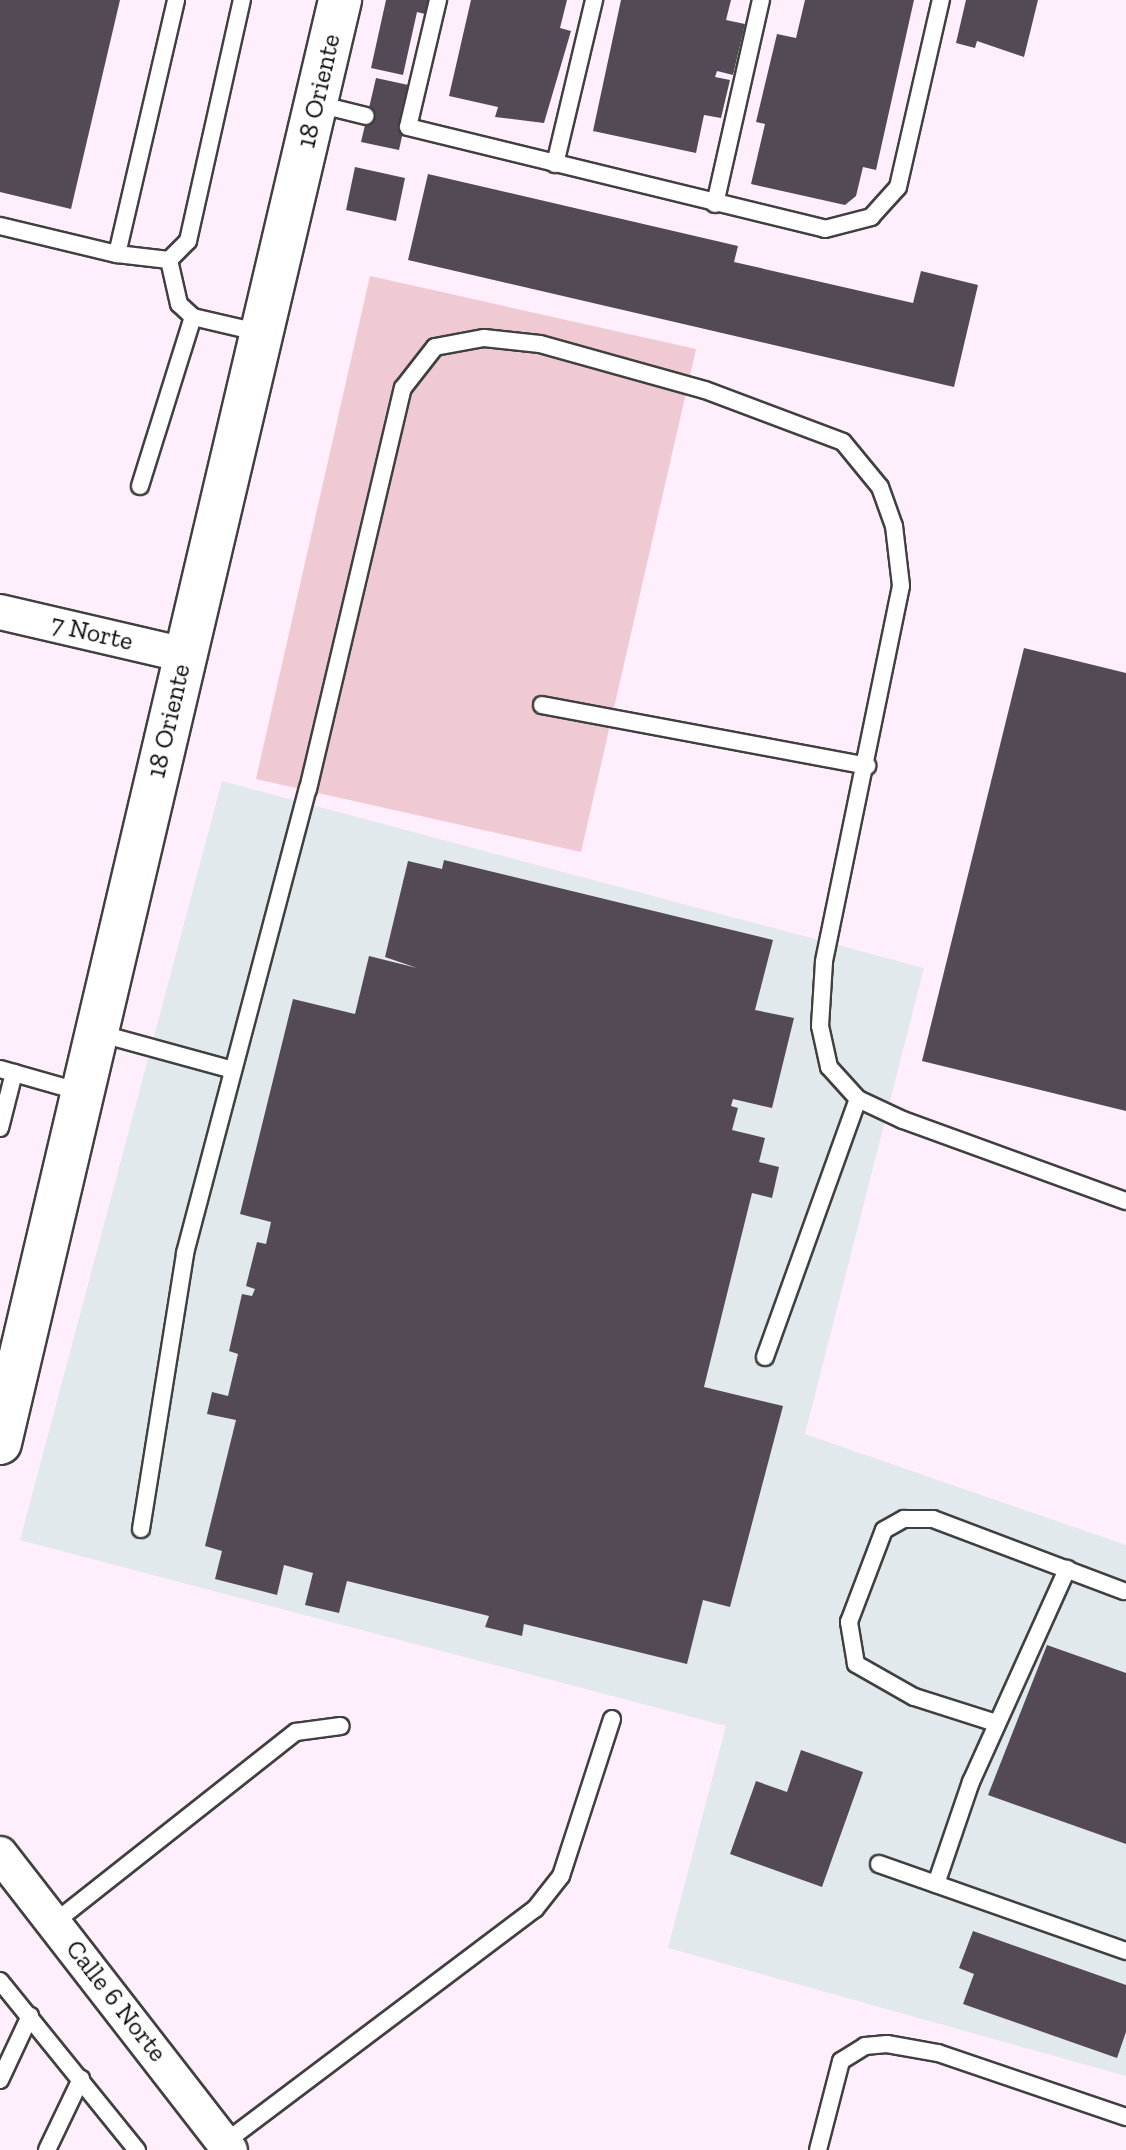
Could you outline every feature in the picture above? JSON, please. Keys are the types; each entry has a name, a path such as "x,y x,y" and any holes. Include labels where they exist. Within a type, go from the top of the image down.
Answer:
{"street":[{"name":"18 Oriente","path":"0,1443 340,0"},
{"name":"7 Norte","path":"0,612 185,655"},
{"name":"Calle 6 Norte","path":"0,1854 227,2146"}],"lane":[{"path":"117,254 176,0"},
{"path":"169,260 188,241 242,0"},
{"path":"438,0 408,127 825,229 886,207 904,164 941,0"},
{"path":"555,164 594,0"},
{"path":"715,204 761,0"},
{"path":"316,104 366,116"},
{"path":"0,226 117,254 169,260"},
{"path":"169,260 179,304 193,317 262,333"},
{"path":"140,486 193,317"},
{"path":"141,1529 185,1253 403,388 435,347 484,338 540,344 705,390 843,442 880,487 894,526 901,586 867,766 824,962 820,1026 829,1067 858,1099 1126,1201"},
{"path":"542,705 867,766"},
{"path":"96,1032 233,1070"},
{"path":"0,1128 7,1071 82,1092"},
{"path":"765,1357 858,1099"},
{"path":"996,1723 914,1697 856,1664 849,1622 869,1561 884,1530 904,1519 933,1519 1124,1591"},
{"path":"936,1884 996,1723 1067,1569"},
{"path":"227,2146 535,1909 561,1876 612,1719"},
{"path":"55,1922 296,1732 341,1726"},
{"path":"879,1864 1126,1951"},
{"path":"0,1981 137,2150"},
{"path":"0,2080 30,2016"},
{"path":"818,2150 841,2061 887,2044 938,2053 1126,2117"},
{"path":"47,2150 81,2079"}],"shaded area":[{"path":"370,276 696,349 581,852 256,779"},
{"path":"222,781 924,968 805,1434 1126,1545 1126,2076 668,1948 726,1726 20,1540"}],"building":[{"path":"0,0 120,0 71,209 0,192"},
{"path":"386,0 432,0 429,15 417,12 403,75 371,68"},
{"path":"471,0 567,0 560,28 571,31 544,123 495,117 498,107 449,96"},
{"path":"621,0 731,0 726,20 745,24 733,75 717,71 715,77 730,80 721,118 704,115 696,153 593,131"},
{"path":"805,0 914,0 876,170 863,167 856,196 845,205 751,184 765,124 756,122 777,34 796,38"},
{"path":"966,0 1038,0 1024,57 977,41 975,48 956,43"},
{"path":"376,78 413,86 399,150 361,142"},
{"path":"355,167 405,178 396,221 346,210"},
{"path":"428,174 738,246 734,262 913,303 921,271 978,285 954,387 408,260"},
{"path":"1024,648 1126,673 1126,1111 922,1061"},
{"path":"444,860 773,940 755,1010 794,1018 772,1108 733,1099 731,1106 738,1108 732,1130 765,1138 759,1162 779,1167 772,1198 752,1193 704,1387 783,1406 730,1607 703,1600 687,1664 524,1624 522,1636 485,1627 489,1616 347,1581 339,1613 305,1605 313,1573 284,1565 277,1595 215,1579 222,1551 205,1546 236,1420 207,1414 212,1392 228,1396 238,1354 229,1351 242,1294 252,1296 255,1289 246,1286 257,1242 266,1244 271,1222 240,1214 293,999 355,1014 369,956 417,968 385,957 408,861 442,869"},
{"path":"1047,1645 1126,1673 1126,1844 988,1795"},
{"path":"801,1750 863,1772 822,1887 730,1854 756,1781 787,1792"},
{"path":"973,1931 1126,1985 1126,2032 1117,2058 963,2004 974,1974 959,1968"}]}
